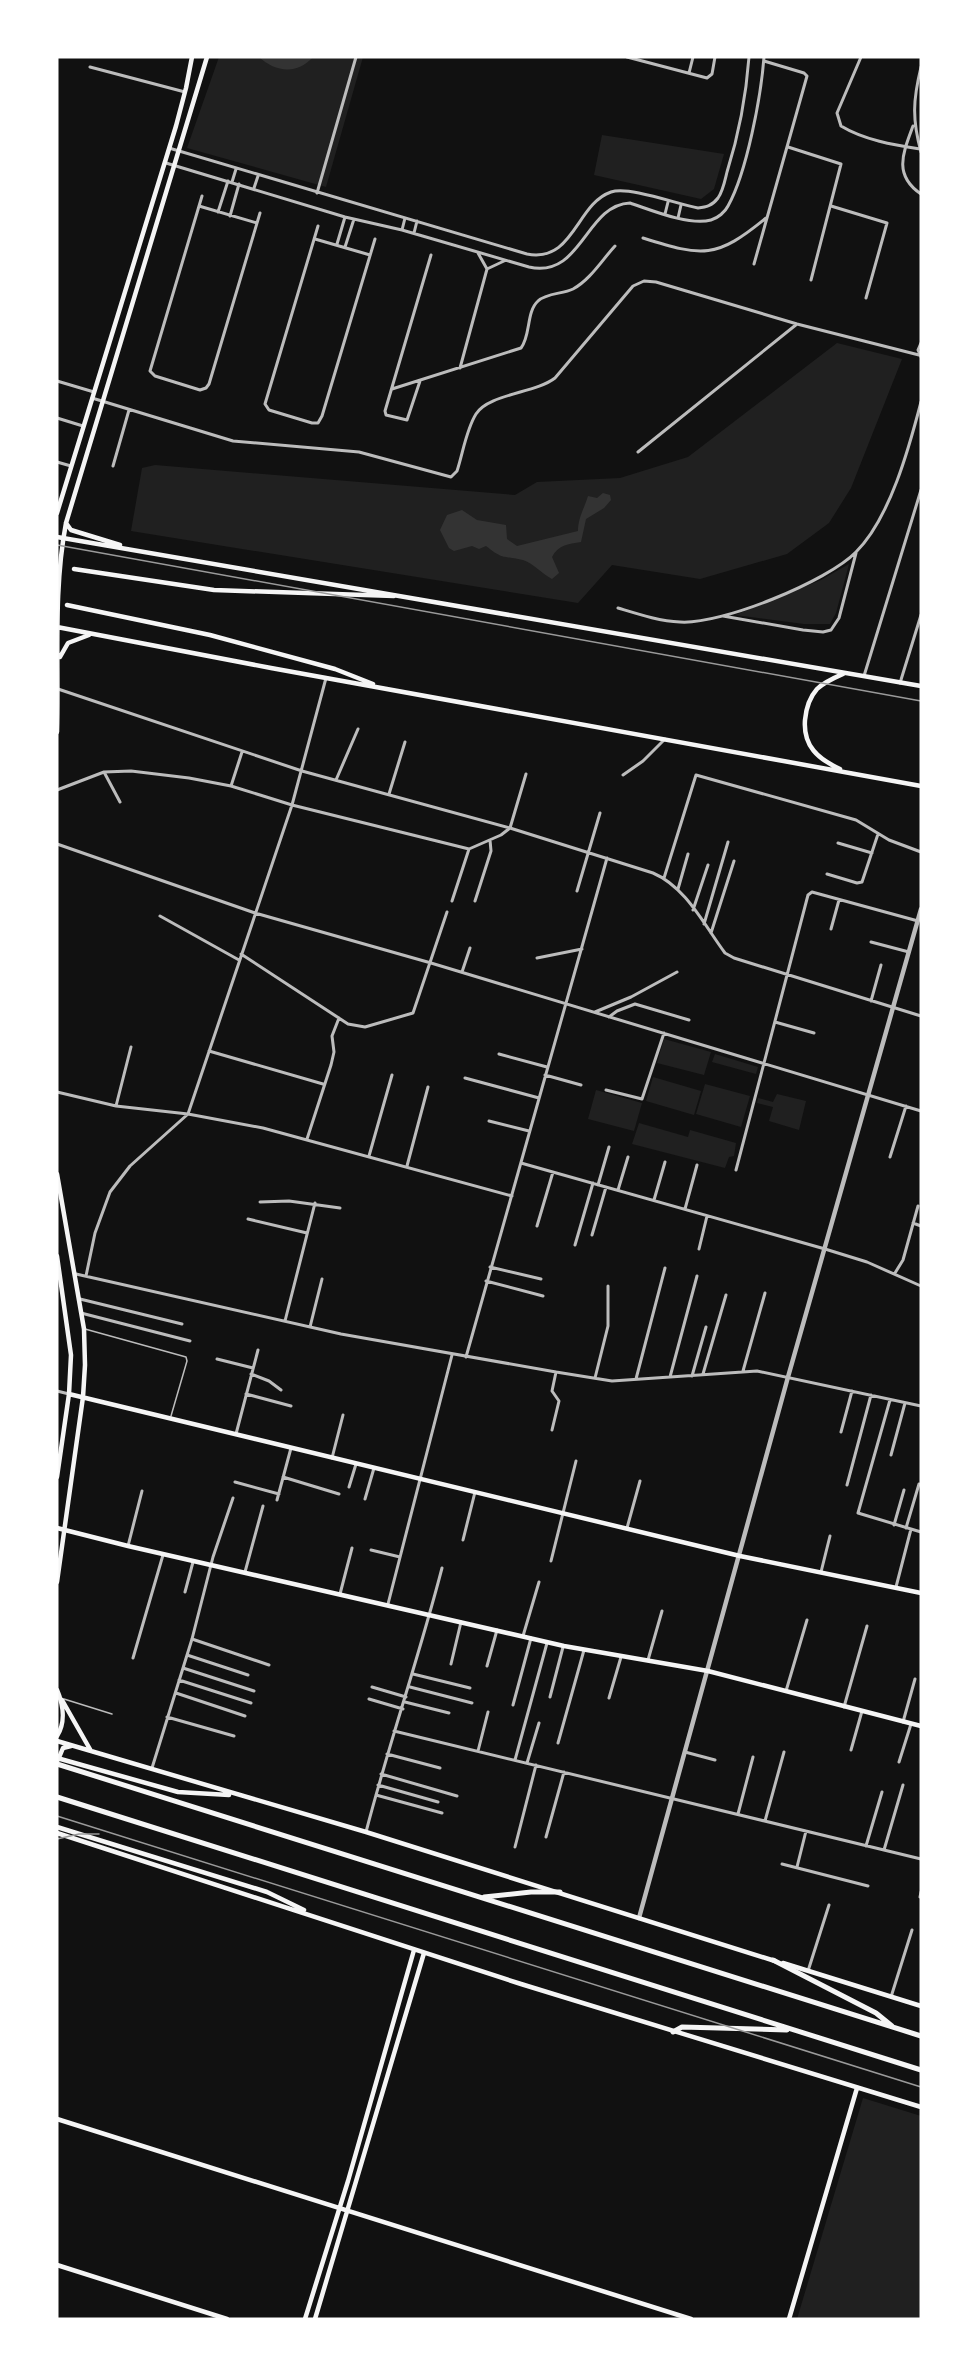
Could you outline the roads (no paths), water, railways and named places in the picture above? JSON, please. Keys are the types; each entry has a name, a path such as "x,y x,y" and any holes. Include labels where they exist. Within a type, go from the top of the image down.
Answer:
{"highway":[{"path":"57,1762 921,2036"},
{"path":"57,1797 921,2070"},
{"path":"481,1898 531,1892 560,1893"},
{"path":"773,1960 876,2013 893,2027"},
{"path":"673,2032 682,2028 796,2030"}],"main road":[{"path":"57,513 185,92 192,57"},
{"path":"57,732 58,627 63,538 66,523 207,57"},
{"path":"66,523 72,530 128,548"},
{"path":"57,537 921,686"},
{"path":"74,569 214,590 356,596 402,595"},
{"path":"67,605 210,635 335,669 381,687"},
{"path":"58,627 921,786"},
{"path":"58,663 68,643 91,634"},
{"path":"845,673 817,689 808,705 805,728 807,742 813,752 824,762 846,772"},
{"path":"57,1174 84,1329 83,1397 57,1581"},
{"path":"57,1256 70,1337 69,1394 57,1477"},
{"path":"69,1394 740,1556 921,1593"},
{"path":"57,1528 564,1646 708,1671 921,1726"},
{"path":"57,1690 91,1752"},
{"path":"57,1736 62,1724 61,1699"},
{"path":"57,1741 366,1832 921,2006"},
{"path":"57,1762 63,1748 74,1746"},
{"path":"57,1762 66,1760 178,1792 237,1795"},
{"path":"57,1827 267,1892 314,1916"},
{"path":"57,1836 68,1837 414,1950 921,2108"},
{"path":"305,2319 340,2209 414,1950"},
{"path":"315,2319 424,1953"},
{"path":"789,2319 857,2088"},
{"path":"57,2120 691,2319"},
{"path":"57,2265 228,2319"}],"street":[{"path":"316,193 356,57"},
{"path":"627,57 710,78 714,57"},
{"path":"689,73 693,57"},
{"path":"168,148 527,254 543,255 564,243 598,200 610,192 629,191 681,205 708,207 721,193 737,140 743,112 749,57"},
{"path":"861,57 837,113 841,126 850,132 921,151 914,125 914,100 921,67"},
{"path":"163,162 345,217 414,233 505,261 540,269 558,264 576,249 606,211 621,204 630,203 698,222 720,216 728,207 741,172 752,129 764,59 807,75 754,264"},
{"path":"90,67 185,92"},
{"path":"914,125 905,147 903,174 908,183 921,194"},
{"path":"788,147 841,164 811,280"},
{"path":"218,212 236,169"},
{"path":"254,188 259,175"},
{"path":"230,216 239,184"},
{"path":"202,196 150,368 151,373 155,376 200,390 208,386 260,213"},
{"path":"665,214 668,201"},
{"path":"678,218 681,205"},
{"path":"199,206 256,224"},
{"path":"831,206 886,223 866,298"},
{"path":"337,245 345,217"},
{"path":"643,238 677,249 697,252 713,251 741,239 768,217"},
{"path":"402,230 405,218"},
{"path":"345,247 354,219"},
{"path":"414,233 417,221"},
{"path":"318,226 265,404 269,410 312,423 318,423 322,416 375,239"},
{"path":"315,239 370,255"},
{"path":"392,389 521,348 534,308 539,300 575,288 615,246"},
{"path":"460,368 487,269 478,252"},
{"path":"420,381 409,417 406,420 386,414 431,255"},
{"path":"487,269 505,261"},
{"path":"92,398 233,441 359,452 451,477 457,471 474,418 480,408 491,402 545,384 555,378 633,286 640,282 656,282 797,324 920,356"},
{"path":"639,452 797,324"},
{"path":"920,356 918,350 921,343"},
{"path":"57,381 94,392"},
{"path":"722,616 803,630 823,632 831,630 839,618 857,552 876,523 894,487 921,402"},
{"path":"113,466 129,410"},
{"path":"57,418 83,426"},
{"path":"57,462 71,466"},
{"path":"864,676 921,490"},
{"path":"914,511 921,513"},
{"path":"618,608 682,622 722,616 818,579 857,552"},
{"path":"900,683 921,615"},
{"path":"86,1276 94,1233 110,1192 130,1166 188,1114 292,805 327,678"},
{"path":"58,689 242,753 510,828 664,878 678,889 725,953 734,958 921,1016"},
{"path":"336,780 358,729"},
{"path":"623,775 643,761 666,738"},
{"path":"389,794 405,742"},
{"path":"231,786 242,753"},
{"path":"57,790 104,772 131,771 167,775 231,786 292,805 469,849 510,828 526,774"},
{"path":"104,772 120,802"},
{"path":"664,878 696,775 856,820 878,834 921,852"},
{"path":"577,891 600,813"},
{"path":"827,874 857,883 862,882 878,834"},
{"path":"475,901 491,851 490,840"},
{"path":"704,924 728,842"},
{"path":"838,843 872,853"},
{"path":"57,844 255,913 462,972 921,1111"},
{"path":"452,901 469,849"},
{"path":"678,889 688,854"},
{"path":"466,1357 607,858"},
{"path":"711,933 734,861"},
{"path":"693,910 708,865"},
{"path":"736,1170 808,895 812,892 918,921"},
{"path":"831,929 838,900"},
{"path":"639,1918 788,1377 921,909"},
{"path":"241,954 354,1027 365,1027 408,1016 416,1009 447,912"},
{"path":"160,916 239,960"},
{"path":"871,942 909,952"},
{"path":"462,972 470,948"},
{"path":"537,958 582,949"},
{"path":"871,1001 881,964"},
{"path":"594,1012 631,997 677,972"},
{"path":"609,1017 635,1004 689,1020"},
{"path":"307,1138 332,1060 332,1036 339,1018"},
{"path":"775,1022 814,1033"},
{"path":"606,1090 642,1099 664,1033"},
{"path":"116,1106 131,1047"},
{"path":"209,1051 323,1084"},
{"path":"499,1054 547,1067"},
{"path":"369,1156 392,1075"},
{"path":"545,1075 581,1085"},
{"path":"465,1078 539,1098"},
{"path":"407,1166 428,1087"},
{"path":"57,1092 116,1106 188,1114 307,1138 512,1196"},
{"path":"890,1157 906,1106"},
{"path":"489,1120 530,1131"},
{"path":"598,1185 609,1147"},
{"path":"618,1190 628,1157"},
{"path":"654,1200 665,1162"},
{"path":"521,1163 825,1249 895,1273 921,1286"},
{"path":"685,1209 697,1165"},
{"path":"537,1226 553,1172"},
{"path":"575,1245 592,1183"},
{"path":"592,1235 606,1187"},
{"path":"260,1202 278,1200 340,1208"},
{"path":"285,1322 315,1203"},
{"path":"895,1273 903,1260 918,1206"},
{"path":"699,1249 707,1216"},
{"path":"248,1219 307,1233"},
{"path":"913,1224 921,1226"},
{"path":"490,1267 540,1279"},
{"path":"636,1379 665,1268"},
{"path":"75,1274 310,1327 453,1355 612,1381 743,1371 763,1372 921,1406"},
{"path":"670,1377 698,1276"},
{"path":"310,1327 322,1279"},
{"path":"486,1281 543,1296"},
{"path":"595,1378 608,1326 608,1286"},
{"path":"743,1371 765,1293"},
{"path":"703,1374 726,1295"},
{"path":"80,1299 182,1324"},
{"path":"81,1313 190,1341"},
{"path":"692,1376 706,1327"},
{"path":"236,1434 258,1350"},
{"path":"388,1604 453,1355"},
{"path":"217,1359 253,1368"},
{"path":"552,1430 559,1401 552,1391 556,1372"},
{"path":"251,1374 269,1381 281,1390"},
{"path":"57,1391 69,1394"},
{"path":"841,1432 852,1391"},
{"path":"246,1394 291,1406"},
{"path":"847,1485 871,1395"},
{"path":"890,1400 858,1513 921,1532"},
{"path":"891,1455 905,1403"},
{"path":"332,1458 343,1415"},
{"path":"278,1500 291,1448"},
{"path":"551,1561 576,1461"},
{"path":"350,1487 356,1464"},
{"path":"365,1499 374,1468"},
{"path":"283,1478 339,1494"},
{"path":"627,1528 640,1481"},
{"path":"235,1482 279,1494"},
{"path":"906,1528 919,1484"},
{"path":"894,1525 904,1490"},
{"path":"128,1546 142,1491"},
{"path":"463,1540 475,1492"},
{"path":"152,1770 233,1498"},
{"path":"244,1572 263,1506"},
{"path":"896,1587 911,1529"},
{"path":"821,1572 830,1536"},
{"path":"340,1594 352,1548"},
{"path":"371,1550 400,1557"},
{"path":"133,1658 164,1553"},
{"path":"185,1592 193,1560"},
{"path":"366,1832 380,1774 403,1709 442,1568"},
{"path":"523,1636 539,1582"},
{"path":"648,1660 662,1611"},
{"path":"786,1691 807,1620"},
{"path":"451,1664 461,1622"},
{"path":"844,1707 867,1626"},
{"path":"487,1666 496,1630"},
{"path":"513,1705 531,1638"},
{"path":"192,1640 269,1665"},
{"path":"515,1760 548,1642"},
{"path":"550,1697 564,1646"},
{"path":"558,1743 584,1649"},
{"path":"187,1655 248,1675"},
{"path":"609,1698 622,1655"},
{"path":"183,1668 254,1691"},
{"path":"413,1674 470,1688"},
{"path":"903,1722 915,1679"},
{"path":"179,1680 251,1703"},
{"path":"372,1687 406,1697"},
{"path":"409,1687 472,1703"},
{"path":"175,1693 245,1716"},
{"path":"369,1699 403,1709"},
{"path":"405,1702 449,1713"},
{"path":"851,1750 862,1711"},
{"path":"478,1751 488,1712"},
{"path":"167,1717 234,1736"},
{"path":"527,1763 539,1723"},
{"path":"900,1762 911,1724"},
{"path":"394,1731 921,1859"},
{"path":"685,1752 715,1760"},
{"path":"765,1821 784,1752"},
{"path":"386,1754 440,1768"},
{"path":"738,1814 753,1757"},
{"path":"515,1847 536,1765"},
{"path":"546,1837 564,1772"},
{"path":"380,1774 458,1796"},
{"path":"378,1785 438,1802"},
{"path":"884,1850 903,1785"},
{"path":"866,1846 882,1792"},
{"path":"376,1795 442,1813"},
{"path":"797,1867 806,1831"},
{"path":"782,1864 868,1886"},
{"path":"920,1897 921,1892"},
{"path":"808,1971 829,1905"},
{"path":"891,1997 912,1930"}],"lane":[{"path":"84,1329 186,1357 187,1361 170,1419"},
{"path":"61,1699 112,1714"}],"railway":[{"path":"57,545 921,701"},
{"path":"57,1816 921,2087"},
{"path":"57,1839 79,1834 99,1834"}]}
